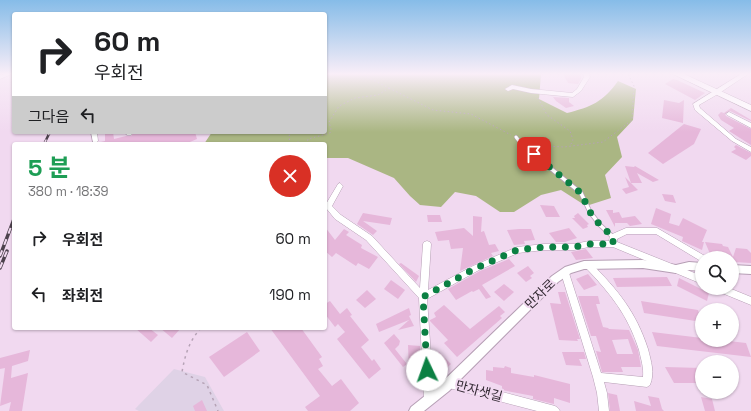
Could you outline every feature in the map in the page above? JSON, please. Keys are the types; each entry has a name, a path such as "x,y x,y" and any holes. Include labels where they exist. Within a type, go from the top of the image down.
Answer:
{"main road":[{"path":"716,93 751,108"}],"street":[{"path":"552,93 573,95 575,93"},
{"path":"716,93 696,104 697,109 734,140 751,150"},
{"path":"729,114 751,126"},
{"path":"94,134 95,141"},
{"path":"340,186 328,206 338,217 369,238 423,297"},
{"path":"423,297 476,268 517,250 544,247 574,247 613,240 626,231 657,231 695,254"},
{"path":"613,240 695,277"},
{"path":"427,244 423,297 429,399"},
{"name":"만자로","path":"415,411 449,383 555,279 568,270 588,265 643,264 676,269 689,266 695,266"},
{"path":"588,265 617,295 629,314 639,334 650,372 647,382 598,377"},
{"path":"739,269 751,270"},
{"path":"565,273 598,377 604,411"},
{"path":"736,295 751,302"},
{"name":"만자샛길","path":"449,383 555,411"}],"lane":[{"path":"516,137 522,145 581,193 590,212 613,240"}],"path":[{"path":"327,134 330,133 331,129 329,122 339,106 355,98 378,95 381,93"},
{"path":"399,93 433,110 471,114 516,137 545,146 570,147 603,142 632,121 634,93"},
{"path":"539,93 539,103 547,115 568,128 573,135 573,141 570,147"},
{"path":"307,142 308,139 326,134"},
{"path":"199,330 195,334 185,352 182,372 207,385 218,411"}],"shaded area":[{"path":"174,369 205,377 224,411 139,411 135,409"}],"green space":[{"path":"327,93 539,93 539,99 567,113 590,106 602,99 608,93 636,93 633,120 617,137 622,157 605,175 611,198 586,206 561,190 541,195 514,212 500,212 476,196 455,192 441,207 420,205 394,178 348,158 327,158 327,142 205,142 211,134 327,134"}],"building":[{"path":"682,93 705,93 695,100"},
{"path":"553,97 569,98 569,102 574,106 566,108"},
{"path":"664,100 679,103 684,100 683,123 662,118"},
{"path":"731,108 751,120 730,111 725,114 726,116 751,129 751,145 729,131 734,128 721,120 718,115 721,112 724,113"},
{"path":"684,124 701,129 694,144 663,164 648,153"},
{"path":"105,134 113,134 114,139 131,136 132,134 196,134 197,139 190,142 101,142 105,141"},
{"path":"736,145 751,153 751,156 746,160 731,152 736,149 734,147"},
{"path":"625,166 635,166 659,180 653,182 637,173 642,183 631,183"},
{"path":"625,177 638,190 626,194 622,189 629,187"},
{"path":"662,194 673,195 676,203 665,201"},
{"path":"540,205 554,206 560,217 546,217"},
{"path":"656,208 671,214 669,223 679,226 683,218 707,230 702,242 704,242 702,250 682,241 683,237 651,224"},
{"path":"606,210 613,210 613,213 619,212 622,218 635,216 642,224 630,226 627,223 615,223 615,227"},
{"path":"363,213 392,218 390,225 363,221 377,231 373,235 357,224"},
{"path":"578,213 589,224 587,225 588,227 583,229 572,218 575,218 574,216"},
{"path":"427,215 440,215 442,222 428,222"},
{"path":"473,216 482,217 481,232 484,231 489,245 495,244 499,251 491,253 493,256 460,271 463,248 451,249 449,240 438,241 435,232 464,228 473,236"},
{"path":"569,228 577,238 565,242 556,242 549,233"},
{"path":"344,229 349,232 346,235 362,245 361,248 378,257 369,269 358,263 356,266 336,253 332,257 327,253 327,230 335,240"},
{"path":"531,229 535,240 524,241 525,244 514,245 507,230"},
{"path":"705,242 722,244 723,246 728,247 730,251 709,251"},
{"path":"736,248 747,249 751,253 751,263 739,262 739,251 735,251"},
{"path":"586,249 593,258 576,260 571,252"},
{"path":"509,259 515,266 482,285 491,297 486,299 479,289 473,292 472,291 456,300 448,289 480,271"},
{"path":"401,263 419,276 416,282 399,264"},
{"path":"528,266 534,273 530,276 532,278 526,282 517,273"},
{"path":"588,274 597,285 584,290 576,279"},
{"path":"667,277 672,286 617,287 613,278"},
{"path":"679,278 695,286 695,295 677,286"},
{"path":"391,280 405,290 398,299 384,289"},
{"path":"504,284 514,292 504,301 494,292"},
{"path":"367,290 376,299 365,308 356,300"},
{"path":"558,292 565,292 580,339 577,339 578,341 559,340 550,303 561,304"},
{"path":"695,295 708,295 707,301"},
{"path":"578,296 598,296 600,304 596,304 603,327 609,329 629,330 638,350 641,367 621,367 623,372 602,372 596,351 601,352 596,336 591,336","holes":["628,339 633,354 617,354 612,340"]},
{"path":"330,301 340,314 347,308 352,315 350,316 369,340 361,347 372,361 374,359 381,369 369,379 337,339 345,332 338,324 335,327 327,317 327,303"},
{"path":"641,301 695,310 695,321 644,313"},
{"path":"444,305 470,329 499,306 505,312 500,316 502,318 457,357 444,343 448,340 430,321 436,317 434,313"},
{"path":"409,308 411,315 409,316 414,326 398,330 409,320 379,332 376,324"},
{"path":"137,330 152,330 158,335 151,342"},
{"path":"162,330 179,330 172,338"},
{"path":"271,330 302,330 322,357 319,359 323,366 318,369 332,386 341,379 359,403 350,411 308,411 305,407 320,396"},
{"path":"247,332 260,351 224,377 209,357"},
{"path":"652,332 695,337 695,347 739,347 739,342 746,343 751,357 739,355 657,346"},
{"path":"394,334 400,341 399,345 395,349 407,364 403,367 384,343"},
{"path":"408,345 420,346 421,372 409,372"},
{"path":"30,350 28,361 12,366 11,378 28,373 22,411 9,411 11,402 0,406 5,368 0,369 0,358"},
{"path":"439,352 451,364 438,376 434,374 433,357"},
{"path":"562,352 584,352 586,359 579,359 582,366 566,365"},
{"path":"505,366 511,368 511,373 534,377 534,375 570,384 570,403 554,398 554,404 533,399 533,396 502,390 502,386 486,380 486,370 493,371 493,367 504,368"},
{"path":"665,367 695,368 695,383 674,383"},
{"path":"608,393 617,395 620,411 610,411"},
{"path":"648,396 659,398 664,411 636,411 634,401 651,406"},
{"path":"702,399 712,399 715,411 705,411"},
{"path":"202,400 207,411 195,411 193,406"}],"railway":[{"path":"45,142 49,134"},
{"path":"0,256 12,224"},
{"path":"0,268 7,251"}],"route":[{"path":"427,370 423,297 476,268 517,250 544,247 574,247 589,244 613,244 613,237 600,225 590,212 581,193 534,154"}]}
